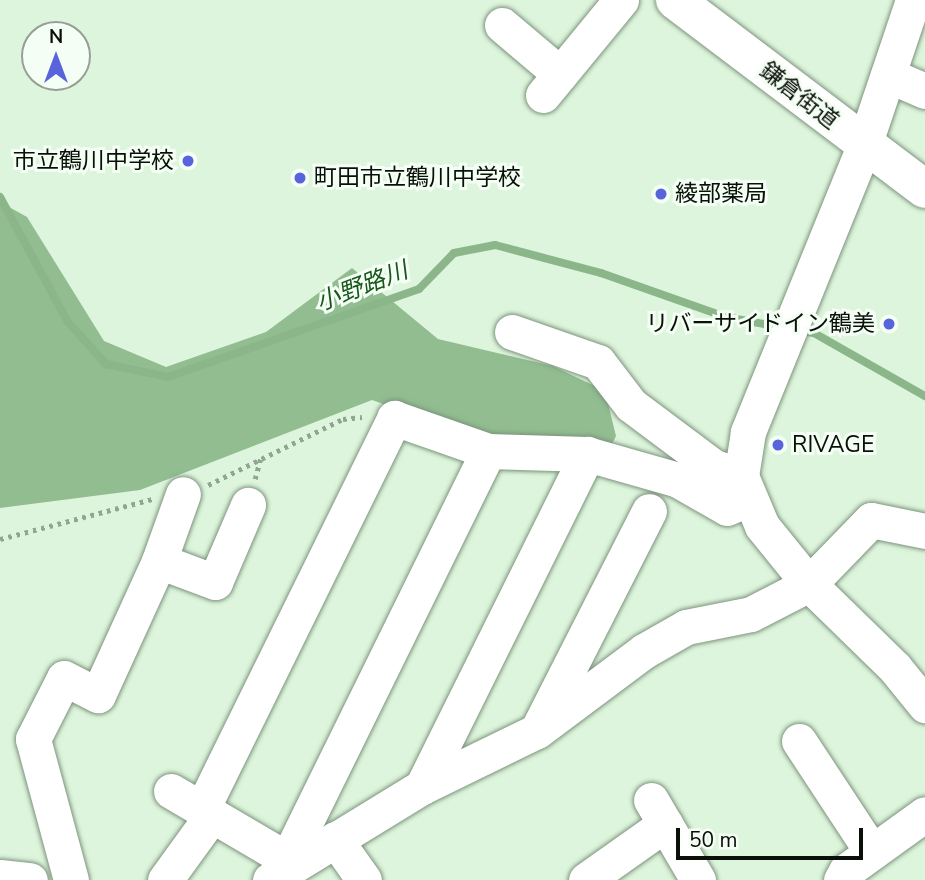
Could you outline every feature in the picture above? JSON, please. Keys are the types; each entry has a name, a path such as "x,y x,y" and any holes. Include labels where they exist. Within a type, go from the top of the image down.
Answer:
{"main road":[{"name":"鎌倉街道","path":"675,0 864,146 925,189"}],"street":[{"path":"502,25 551,85 621,0"},
{"path":"913,0 864,146 748,432 744,488 762,526 809,584 895,668 925,705"},
{"path":"888,75 925,91"},
{"path":"512,332 598,362 631,405 744,488"},
{"path":"165,880 207,812 394,418 488,451 587,454 678,480 727,508 744,488"},
{"path":"279,870 488,451"},
{"path":"422,787 587,454"},
{"path":"71,880 33,739 64,678 98,695 159,561 183,494"},
{"path":"159,561 215,582 248,505"},
{"path":"537,731 649,512"},
{"path":"279,870 422,787 537,731 644,651 686,627 751,614 809,584 871,520 925,531"},
{"path":"799,741 872,852"},
{"path":"171,791 207,812 279,870"},
{"path":"586,880 658,812 698,880"},
{"path":"841,880 872,852 925,814"},
{"path":"335,839 364,880"},
{"path":"0,877 30,880"}],"path":[{"path":"0,538 130,503 183,494 343,419"},
{"path":"261,457 262,467"}],"green space":[{"path":"0,202 27,217 104,341 166,367 266,332 352,268 438,339 553,366 605,391 616,436 611,446 476,437 372,400 140,490 0,508"}],"waterway":[{"name":"小野路川","path":"0,197 68,322 106,364 168,377 419,289 454,253 495,245 601,273 726,317 780,327"},
{"name":"小野路川","path":"800,331 814,333 925,396"}],"place":[{"name":"市立鶴川中学校","path":"188,161"},
{"name":"町田市立鶴川中学校","path":"300,178"},
{"name":"綾部薬局","path":"661,194"},
{"name":"リバーサイドイン鶴美","path":"889,324"},
{"name":"RIVAGE","path":"778,445"}]}
